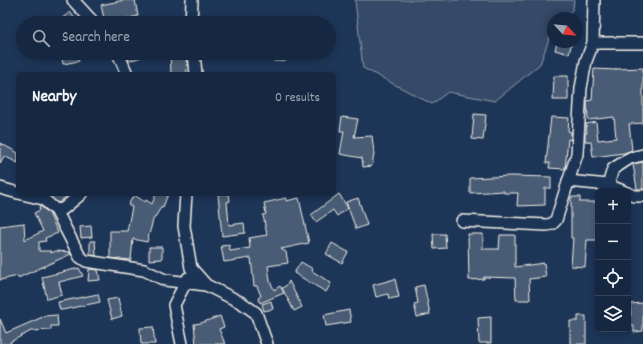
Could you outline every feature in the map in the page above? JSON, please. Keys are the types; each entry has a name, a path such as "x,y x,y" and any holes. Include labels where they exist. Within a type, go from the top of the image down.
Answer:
{"street":[{"path":"73,0 88,16"},
{"path":"191,16 192,0"},
{"path":"462,221 547,225 552,224 556,220 577,154 581,88 586,61 593,43 594,0"},
{"path":"593,43 643,43"},
{"path":"121,60 126,72"},
{"path":"195,60 196,72"},
{"path":"608,185 613,169 630,158 643,155"},
{"path":"568,181 608,185 616,188"},
{"path":"0,188 16,192"},
{"path":"631,194 643,196"},
{"path":"30,196 43,199 56,210 80,257 86,261 144,270 165,280 206,285 242,303 256,313 267,344"},
{"path":"56,210 63,209 79,196"},
{"path":"182,344 174,306 186,283 191,268 184,226 186,196"},
{"path":"191,268 206,285"}],"shaded area":[{"path":"355,0 574,0 573,9 570,12 547,12 547,45 540,64 495,101 448,92 432,104 363,68"}],"building":[{"path":"124,0 135,0 138,16 103,16 101,5"},
{"path":"70,12 73,16 65,16"},
{"path":"556,48 570,48 569,54 555,50"},
{"path":"62,60 79,61 63,64"},
{"path":"170,60 186,60 187,72 171,72"},
{"path":"274,60 286,60 286,61"},
{"path":"643,68 643,123 629,124 632,150 624,153 593,157 591,142 585,141 585,133 587,133 586,124 596,122 598,140 616,138 614,117 588,120 587,101 592,100 594,69 616,70"},
{"path":"554,76 568,76 568,100 553,100"},
{"path":"474,114 486,115 483,140 472,139"},
{"path":"342,117 358,119 354,137 372,136 374,153 372,166 363,167 362,158 340,154 344,131 340,131"},
{"path":"551,117 569,118 568,131 571,132 571,140 568,139 565,169 549,168 550,163 546,163"},
{"path":"0,143 16,152 16,162 4,156 0,164"},
{"path":"643,162 643,189 637,189 633,164"},
{"path":"511,176 551,177 551,188 545,188 545,205 517,206 518,193 504,193 504,191 470,193 470,178"},
{"path":"339,194 348,208 337,216 333,210 316,222 311,215"},
{"path":"52,196 67,196 58,203 51,197"},
{"path":"133,196 145,202 146,200 152,204 155,196 167,196 163,207 162,206 153,220 147,242 133,239 131,260 110,258 110,231 127,231 132,207 128,205"},
{"path":"218,196 229,196 230,201 227,202 229,225 244,223 245,233 222,236"},
{"path":"571,197 580,197 580,202 595,202 595,240 587,240 585,267 571,266 573,238 571,238"},
{"path":"286,198 286,201 299,198 309,243 281,249 286,252 288,263 268,266 270,281 274,290 280,286 284,293 260,303 258,298 261,296 257,286 254,286 251,258 224,262 221,246 229,245 230,251 250,248 249,238 267,235 263,215 266,214 264,203"},
{"path":"358,198 367,225 356,229 346,202"},
{"path":"40,206 49,213 58,233 45,238 46,241 39,242 39,251 51,251 51,253 56,251 69,252 71,254 18,278 18,276 0,280 0,226 24,223 25,240 43,231 34,213 40,210"},
{"path":"91,226 92,237 81,238 80,227"},
{"path":"433,234 445,234 446,248 434,249"},
{"path":"468,234 483,234 483,249 499,249 500,235 515,235 515,267 544,263 546,277 529,279 530,300 516,300 515,278 484,277 484,279 469,280"},
{"path":"90,241 95,241 96,256 90,254"},
{"path":"332,243 348,252 342,263 326,254"},
{"path":"149,247 162,247 162,259 149,260"},
{"path":"301,262 331,283 326,292 294,273"},
{"path":"79,268 83,276 59,282 62,295 47,299 42,277"},
{"path":"89,269 98,270 100,280 88,281"},
{"path":"395,279 399,297 389,299 388,294 376,297 373,285"},
{"path":"289,281 302,307 294,311 282,288 287,285"},
{"path":"424,285 430,314 417,317 414,304 418,303 415,287"},
{"path":"98,294 100,302 60,310 58,302"},
{"path":"118,298 122,316 112,319 107,300"},
{"path":"271,301 273,309 264,311 262,304"},
{"path":"643,303 643,331 634,332 634,326 631,326 631,304"},
{"path":"349,310 351,322 326,326 324,315"},
{"path":"57,315 58,326 51,326 51,330 31,331 10,342 11,344 0,344 0,319 6,333 45,316"},
{"path":"220,316 224,327 219,329 225,344 196,344 194,324"},
{"path":"578,316 586,316 586,344 570,344 570,321 578,321"},
{"path":"491,317 491,343 479,343 478,318"},
{"path":"153,327 155,344 141,344 140,328"}]}
